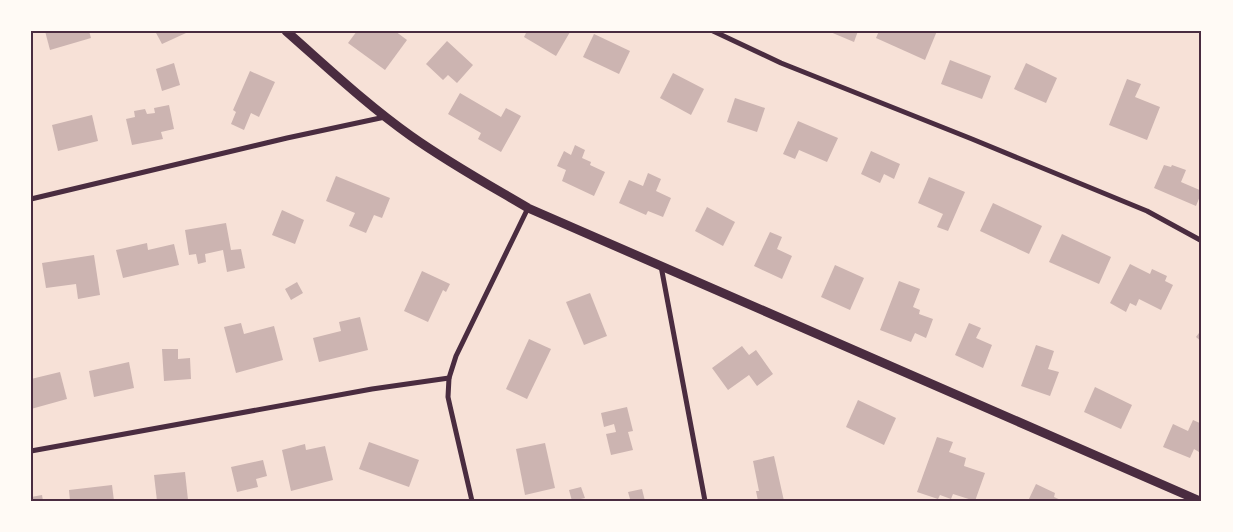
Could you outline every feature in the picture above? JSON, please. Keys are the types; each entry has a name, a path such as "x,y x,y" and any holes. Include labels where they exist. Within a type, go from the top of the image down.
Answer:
{"street":[{"path":"286,31 385,117 440,156 528,208 1200,501"},
{"path":"713,31 781,64 972,139 1147,211 1202,241"},
{"path":"31,199 287,138 385,117"},
{"path":"472,501 448,397 449,378 456,356 528,208"},
{"path":"661,266 705,501"},
{"path":"31,451 372,389 449,378"}],"building":[{"path":"45,31 89,31 91,38 50,50"},
{"path":"155,31 185,31 186,33 162,44"},
{"path":"357,31 395,31 407,40 385,70 348,43"},
{"path":"527,31 570,32 556,56 524,37"},
{"path":"828,31 858,31 854,42"},
{"path":"879,31 937,31 925,60 876,38"},
{"path":"594,34 630,51 619,74 583,57"},
{"path":"447,41 473,65 457,83 448,75 443,80 426,64"},
{"path":"950,60 991,76 982,99 941,84"},
{"path":"174,63 180,85 162,91 156,69"},
{"path":"1026,63 1057,78 1046,103 1014,89"},
{"path":"250,71 275,82 259,117 251,113 244,130 231,124 236,112 233,110"},
{"path":"673,73 704,89 691,115 660,98"},
{"path":"1127,79 1141,84 1135,97 1160,107 1147,140 1109,125"},
{"path":"460,93 501,117 506,108 521,116 501,152 478,139 481,133 448,114"},
{"path":"735,98 765,108 757,132 727,122"},
{"path":"169,105 174,129 161,132 163,139 132,145 126,119 135,117 134,111 145,109 147,114 155,113 154,108"},
{"path":"92,115 98,141 58,151 52,125"},
{"path":"798,121 838,138 827,162 799,150 795,159 783,154"},
{"path":"575,145 585,150 582,158 591,162 590,165 605,172 594,196 562,181 566,170 557,166 564,151 571,155"},
{"path":"871,151 900,164 894,179 884,174 880,183 861,174"},
{"path":"1164,165 1171,167 1172,165 1186,170 1181,182 1202,191 1196,206 1154,188"},
{"path":"648,173 661,179 656,191 671,198 663,217 648,211 646,215 619,203 629,180 643,186"},
{"path":"336,176 390,198 382,218 374,215 366,233 349,226 355,213 326,201"},
{"path":"929,177 965,192 948,231 937,227 943,214 918,203"},
{"path":"993,203 1042,226 1029,254 980,231"},
{"path":"707,207 735,222 723,246 695,231"},
{"path":"282,210 304,220 295,244 272,235"},
{"path":"226,223 231,250 241,249 245,268 227,272 223,250 205,254 206,262 198,264 196,254 189,255 185,230"},
{"path":"770,232 782,237 777,249 792,256 782,279 754,266"},
{"path":"1062,234 1111,257 1099,284 1049,262"},
{"path":"147,243 148,250 174,244 179,265 123,278 116,250"},
{"path":"94,255 100,295 78,299 76,284 46,288 42,263"},
{"path":"1130,264 1150,274 1152,269 1167,276 1165,281 1173,285 1161,310 1139,299 1136,306 1130,303 1126,312 1110,303"},
{"path":"835,265 864,278 850,310 821,297"},
{"path":"422,271 450,284 446,292 443,290 428,322 404,311"},
{"path":"899,281 920,289 913,307 920,310 919,314 933,319 926,338 915,333 911,342 880,330"},
{"path":"297,282 303,293 291,300 285,289"},
{"path":"590,293 607,336 584,345 566,302"},
{"path":"360,317 368,350 319,362 313,338 341,331 339,322"},
{"path":"241,323 244,334 274,326 283,360 236,373 224,327"},
{"path":"969,323 981,328 976,338 992,345 983,368 955,355"},
{"path":"1202,329 1202,342 1196,337"},
{"path":"529,339 551,349 527,399 506,389"},
{"path":"1036,345 1054,351 1048,369 1059,372 1050,396 1021,386"},
{"path":"742,346 749,355 756,350 773,374 757,386 749,375 728,390 712,368"},
{"path":"162,349 178,349 178,359 190,358 191,379 164,381"},
{"path":"129,362 134,388 94,397 89,371"},
{"path":"60,372 67,399 31,409 31,379"},
{"path":"1095,387 1132,405 1121,429 1084,412"},
{"path":"858,400 896,418 884,445 846,427"},
{"path":"627,407 633,431 628,432 633,450 611,455 606,434 616,432 614,424 604,427 601,413"},
{"path":"1193,420 1202,424 1202,445 1199,452 1194,449 1190,458 1163,447 1173,424 1188,431"},
{"path":"937,437 953,442 949,452 966,458 964,466 985,473 975,501 953,494 951,499 940,495 938,499 917,492"},
{"path":"369,442 419,460 409,487 359,469"},
{"path":"545,443 555,488 525,495 516,449"},
{"path":"305,444 306,450 325,446 333,480 291,491 282,450"},
{"path":"774,456 784,501 758,501 756,491 759,491 753,461"},
{"path":"263,460 267,476 256,479 258,487 237,492 231,467"},
{"path":"185,472 188,500 157,501 154,475"},
{"path":"1036,484 1055,493 1054,497 1063,501 1028,501"},
{"path":"112,485 114,501 70,501 69,490"},
{"path":"581,487 585,498 572,501 569,490"},
{"path":"642,489 645,501 625,501 630,499 628,492"},
{"path":"42,495 43,501 31,501 31,497"}]}
